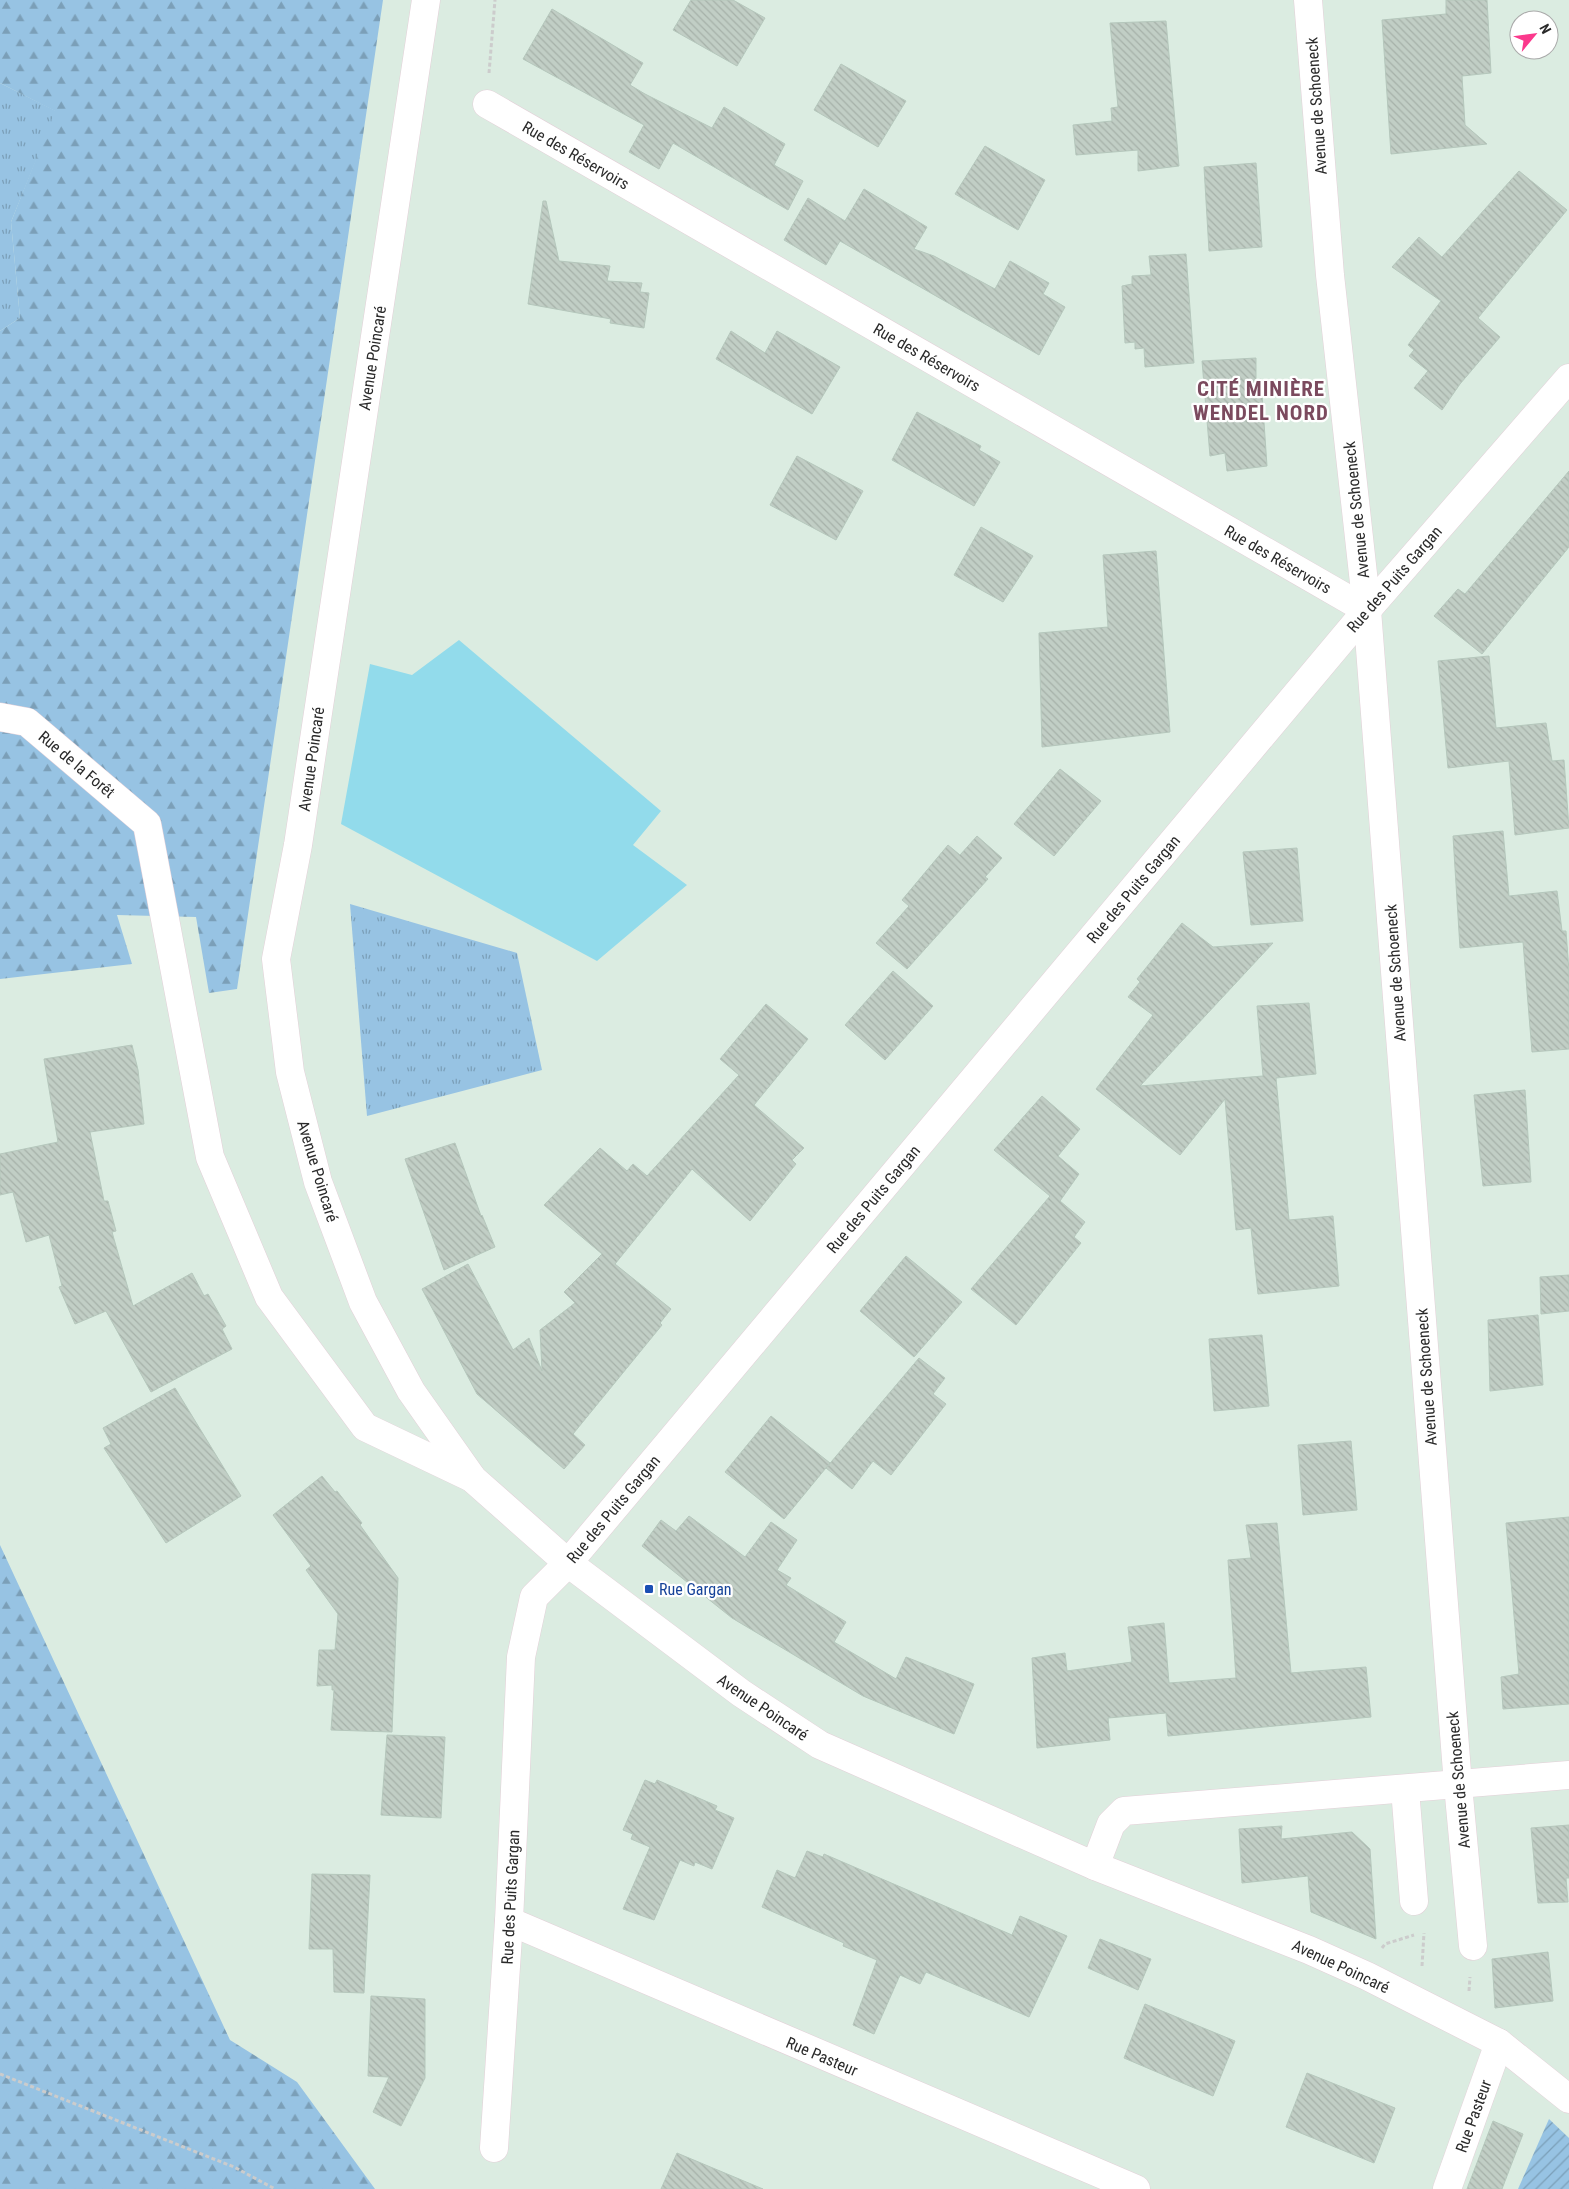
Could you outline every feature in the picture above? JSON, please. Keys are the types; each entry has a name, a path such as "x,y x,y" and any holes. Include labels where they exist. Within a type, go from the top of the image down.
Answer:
{"street":[{"name":"Avenue Poincaré","path":"426,0 298,846 276,959 290,1072 318,1182 363,1302 411,1391 473,1479 568,1563 740,1693 820,1745 936,1798 1095,1866 1309,1950 1467,2025 1499,2044 1569,2099"},
{"name":"Avenue de Schoeneck","path":"1308,0 1330,275 1367,610 1458,1785 1473,1946"},
{"name":"Rue des Réservoirs","path":"487,104 1367,610"},
{"name":"Rue des Puits Gargan","path":"494,2148 510,1921 521,1657 534,1597 568,1563 1367,610 1569,378"},
{"name":"Rue de la Forêt","path":"0,717 27,722 147,824"},
{"name":"Avenue Poincaré","path":"147,824 210,1157 269,1297 364,1428 473,1479"},
{"path":"1095,1866 1111,1824 1124,1811 1569,1775"},
{"path":"1405,1789 1414,1901"},
{"name":"Rue Pasteur","path":"510,1921 1136,2189"},
{"name":"Rue Pasteur","path":"1447,2189 1499,2044"}],"path":[{"path":"487,104 495,0"},
{"path":"1414,1901 1424,1932 1420,2004"},
{"path":"1467,2025 1473,1946"},
{"path":"0,2074 234,2167 275,2189"}],"green space":[{"path":"0,0 383,0 237,989 209,993 196,917 117,915 132,964 0,979 0,331 20,318 11,222 55,111 0,83"},
{"path":"0,83 56,111 11,222 20,318 0,331"},
{"path":"350,904 517,953 542,1070 367,1116"},
{"path":"0,1545 230,2040 297,2082 375,2189 0,2189"},
{"path":"1549,2119 1569,2138 1569,2189 1518,2189"}],"shaded area":[{"path":"459,640 661,811 633,845 687,885 597,961 341,824 370,664 412,675"}],"building":[{"path":"691,0 733,0 765,18 737,66 673,30"},
{"path":"1446,0 1487,0 1491,73 1462,76 1465,125 1487,144 1391,154 1382,20 1446,14"},
{"path":"552,9 643,63 630,85 645,94 712,128 724,107 785,144 774,165 803,181 788,210 673,143 659,169 629,152 644,125 523,59"},
{"path":"1166,21 1179,166 1138,171 1138,150 1076,155 1073,125 1112,121 1111,108 1118,107 1110,23"},
{"path":"841,64 906,101 878,147 814,110"},
{"path":"985,146 1045,180 1018,230 955,194"},
{"path":"1256,163 1262,247 1209,251 1204,167"},
{"path":"1519,171 1567,210 1478,318 1500,337 1460,384 1442,410 1414,388 1428,371 1409,356 1414,350 1408,345 1441,301 1392,267 1419,237 1442,257"},
{"path":"864,189 927,227 914,249 934,256 995,289 1010,261 1049,283 1043,294 1065,307 1039,355 840,241 826,265 784,240 808,198 845,221"},
{"path":"543,201 546,201 559,261 610,266 607,281 642,283 640,292 649,293 644,328 610,323 611,319 528,304"},
{"path":"1186,254 1194,363 1145,367 1144,348 1135,349 1135,342 1125,343 1122,286 1132,284 1132,276 1151,275 1149,256"},
{"path":"731,331 765,353 777,331 840,367 812,414 716,359"},
{"path":"1256,358 1256,380 1261,379 1267,466 1227,471 1225,453 1210,456 1202,361"},
{"path":"917,412 981,446 979,450 1000,462 974,506 892,460"},
{"path":"797,456 863,491 836,540 770,505"},
{"path":"1569,471 1569,547 1482,654 1434,616 1458,589 1465,594"},
{"path":"981,527 1033,556 1003,602 954,575"},
{"path":"1156,551 1170,732 1042,747 1039,633 1108,627 1103,555"},
{"path":"1489,656 1496,728 1546,723 1552,761 1564,760 1569,828 1515,835 1509,761 1448,768 1438,661"},
{"path":"1060,769 1101,801 1054,856 1014,824"},
{"path":"1503,831 1509,896 1557,891 1562,931 1566,931 1569,971 1569,1049 1532,1052 1523,942 1460,948 1453,836"},
{"path":"977,836 1002,858 985,877 988,879 907,969 876,943 909,906 902,900 948,845 960,855"},
{"path":"1297,848 1303,921 1251,925 1243,852"},
{"path":"1182,923 1213,947 1273,943 1140,1086 1263,1076 1257,1006 1309,1003 1316,1074 1276,1078 1289,1220 1333,1216 1339,1286 1258,1294 1251,1228 1236,1230 1225,1099 1180,1155 1096,1089 1153,1015 1128,997 1140,982 1137,979"},
{"path":"893,971 933,1006 885,1060 845,1025"},
{"path":"766,1004 808,1039 754,1105 804,1148 792,1160 796,1164 750,1221 692,1169 615,1264 671,1309 660,1323 662,1325 573,1434 585,1445 564,1469 477,1394 422,1289 468,1264 513,1350 529,1338 542,1371 540,1330 575,1303 564,1292 602,1254 544,1205 600,1148 627,1171 633,1164 647,1176 739,1075 720,1059"},
{"path":"132,1045 138,1070 144,1124 90,1132 104,1201 108,1201 116,1231 112,1232 133,1306 192,1273 204,1296 208,1294 226,1326 222,1329 232,1349 151,1392 106,1311 75,1324 59,1287 62,1286 49,1235 26,1242 13,1192 0,1195 0,1154 58,1142 44,1059"},
{"path":"1525,1090 1531,1182 1483,1186 1474,1095"},
{"path":"1042,1096 1080,1129 1058,1156 1079,1174 1060,1201 1085,1222 1074,1237 1081,1243 1016,1325 971,1289 1050,1196 994,1150"},
{"path":"455,1143 481,1216 495,1247 444,1270 405,1159"},
{"path":"906,1256 962,1302 914,1357 860,1311"},
{"path":"1569,1275 1569,1311 1541,1314 1540,1277"},
{"path":"1538,1315 1543,1385 1490,1391 1488,1320"},
{"path":"1262,1335 1269,1406 1214,1411 1209,1339"},
{"path":"919,1358 945,1378 933,1394 946,1404 891,1475 873,1461 852,1489 826,1468"},
{"path":"175,1388 241,1496 166,1543 104,1448 111,1444 103,1428"},
{"path":"771,1416 830,1463 784,1519 725,1472"},
{"path":"1351,1441 1357,1510 1303,1515 1298,1445"},
{"path":"322,1476 335,1492 337,1491 362,1523 360,1525 398,1578 392,1732 331,1730 334,1690 332,1690 332,1685 317,1686 319,1650 335,1650 338,1614 306,1570 311,1566 273,1515"},
{"path":"689,1516 745,1557 771,1522 797,1540 777,1570 791,1578 786,1585 846,1622 834,1642 896,1679 906,1657 974,1684 954,1734 863,1696 732,1618 642,1546 661,1520 676,1531"},
{"path":"1569,1517 1569,1704 1503,1709 1501,1677 1519,1674 1506,1523"},
{"path":"1277,1523 1291,1673 1366,1667 1371,1717 1168,1736 1166,1713 1108,1718 1110,1740 1037,1748 1032,1658 1065,1653 1067,1671 1132,1662 1128,1627 1164,1623 1169,1683 1236,1678 1228,1560 1251,1558 1246,1525"},
{"path":"387,1735 445,1737 441,1818 381,1815"},
{"path":"645,1780 655,1784 657,1780 717,1806 715,1810 734,1818 712,1869 695,1862 694,1866 680,1860 654,1920 623,1909 650,1847 631,1839 633,1834 623,1830"},
{"path":"1569,1825 1569,1878 1566,1878 1568,1902 1538,1903 1531,1828"},
{"path":"1282,1826 1281,1839 1352,1832 1370,1849 1376,1939 1311,1912 1308,1876 1242,1883 1239,1829"},
{"path":"807,1851 823,1857 824,1854 1012,1935 1020,1916 1067,1936 1029,2017 926,1972 920,1984 900,1975 874,2034 853,2025 877,1960 843,1946 844,1943 762,1907 777,1870 795,1878"},
{"path":"312,1874 370,1875 364,1993 334,1992 333,1949 309,1949"},
{"path":"1100,1939 1151,1959 1138,1990 1088,1968"},
{"path":"1548,1952 1553,2001 1495,2008 1492,1959"},
{"path":"371,1996 425,1999 425,2078 401,2126 373,2112 389,2077 368,2076"},
{"path":"1145,2004 1235,2041 1213,2096 1124,2058"},
{"path":"1307,2073 1395,2108 1374,2163 1286,2127"},
{"path":"1493,2121 1523,2134 1502,2189 1467,2189"},
{"path":"677,2153 763,2189 661,2189"}],"place":[{"name":"Rue Gargan","path":"649,1589"}],"district":[{"name":"CITÉ MINIÈRE WENDEL NORD","path":"1261,401"}]}
